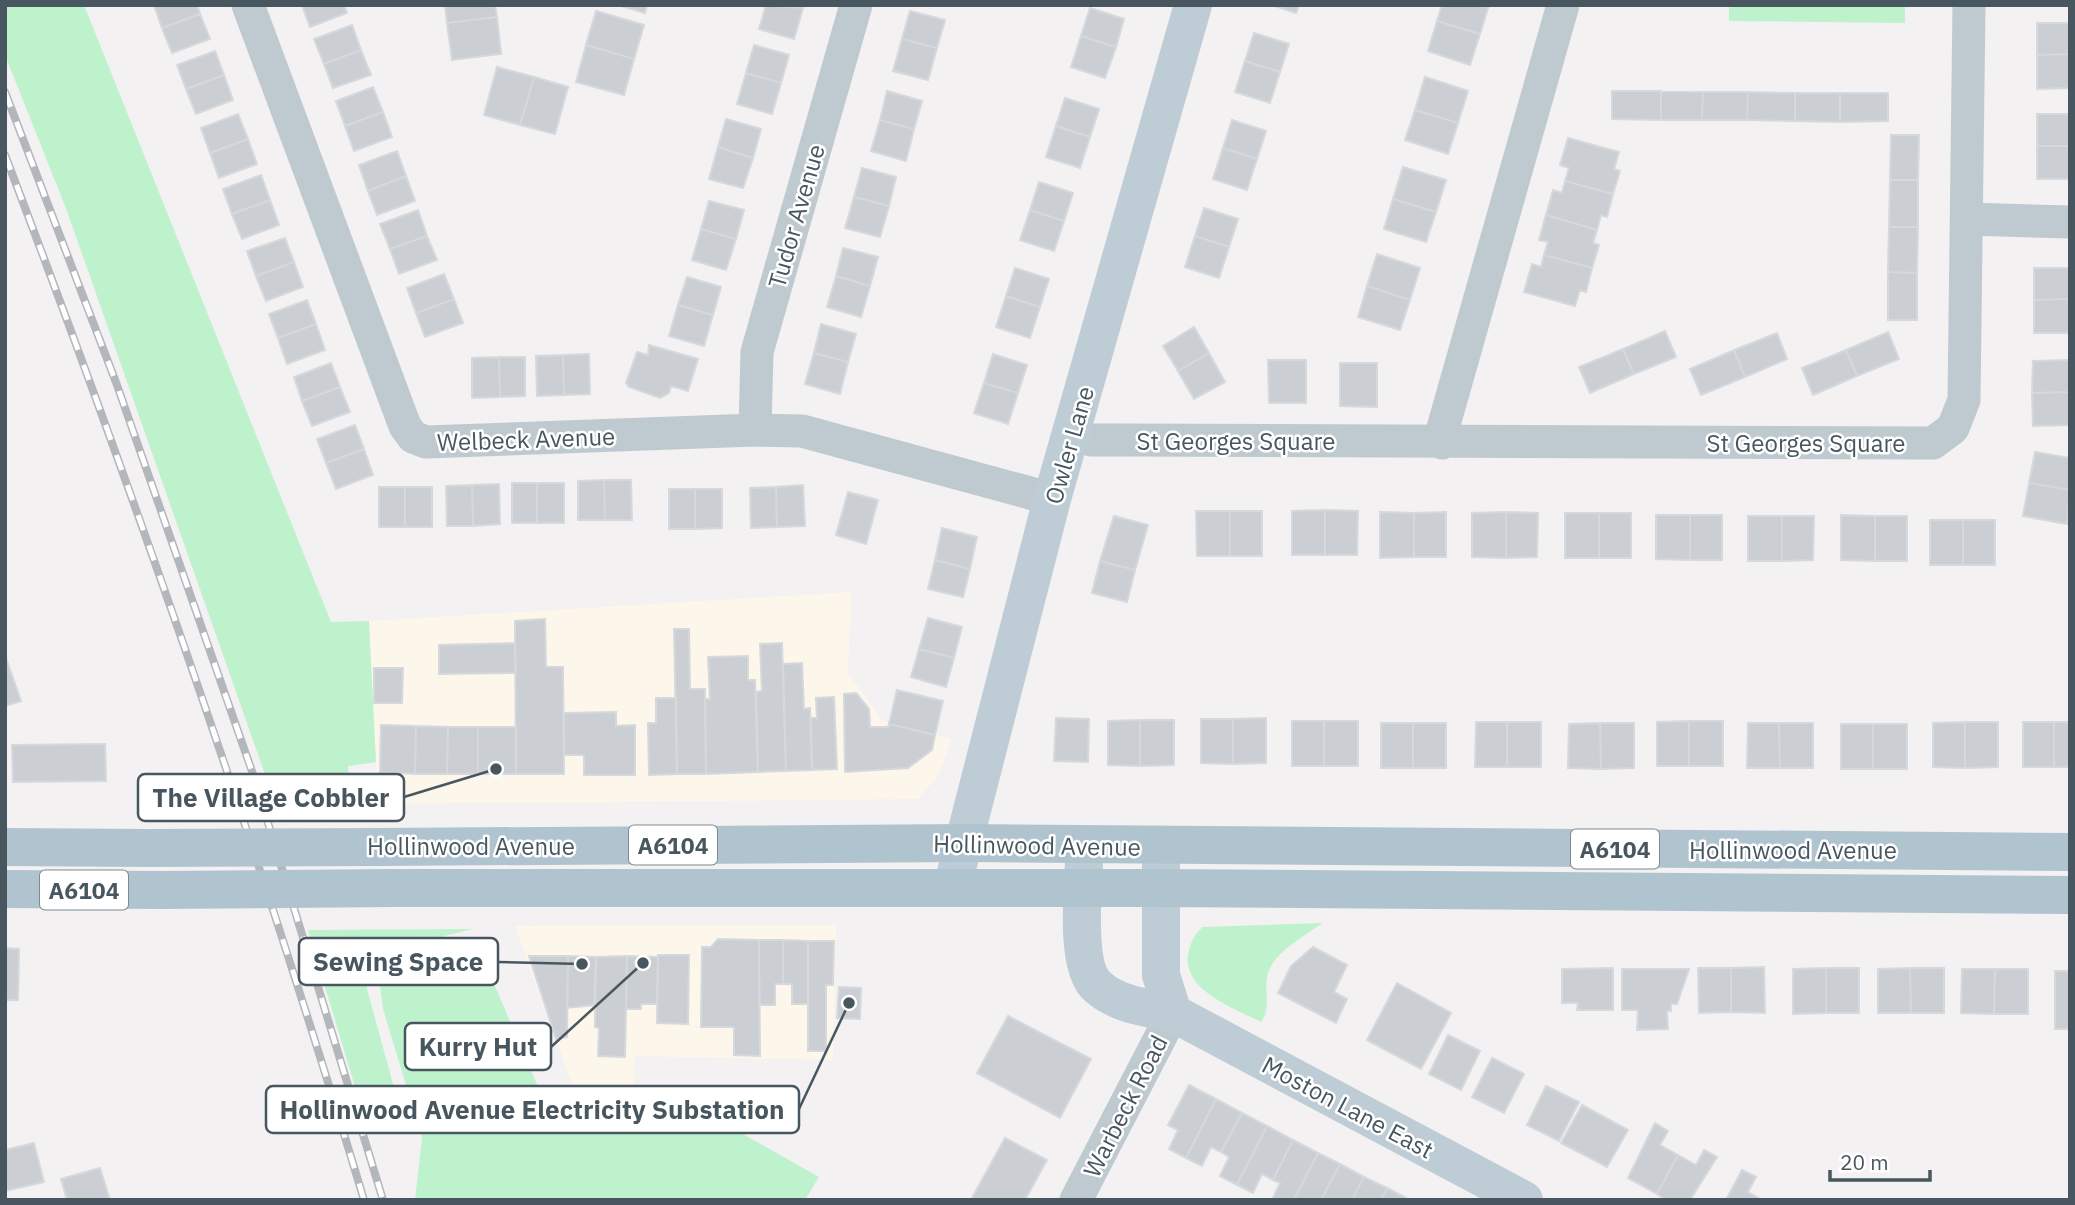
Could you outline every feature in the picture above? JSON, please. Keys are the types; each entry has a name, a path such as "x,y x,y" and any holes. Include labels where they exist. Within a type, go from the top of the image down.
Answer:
{"main road":[{"name":"Hollinwood Avenue","path":"5,847 966,843 1161,847 2070,852"},
{"path":"508,845 508,888"},
{"name":"Hollinwood Avenue","path":"5,889 1161,888 2070,895"}],"street":[{"name":"Welbeck Avenue","path":"248,5 405,426 413,437 426,442 755,430 802,431 1052,499"},
{"name":"Tudor Avenue","path":"755,430 757,352 856,5"},
{"name":"Owler Lane","path":"952,888 966,843 1052,499 1193,5"},
{"path":"1442,443 1443,428 1563,5"},
{"name":"St Georges Square","path":"1072,434 1091,440 1933,443 1953,428 1964,400 1969,5"},
{"path":"1967,219 2070,222"},
{"name":"Moston Lane East","path":"1085,845 1083,951 1087,971 1096,987 1123,1002 1173,1013 1524,1200"},
{"path":"1161,847 1161,975 1173,1013"},
{"name":"Warbeck Road","path":"1076,1200 1173,1013"}],"shaded area":[{"path":"851,592 848,673 883,721 952,739 938,776 918,799 382,804 376,762 369,621"},
{"path":"836,925 833,1060 634,1056 633,1115 585,1120 515,926"}],"green space":[{"path":"5,5 84,5 331,622 369,621 376,762 348,766 350,799 274,800 67,211 5,55"},
{"path":"1729,5 1905,5 1905,23 1729,21"},
{"path":"1322,923 1283,951 1272,965 1267,979 1266,1011 1261,1022 1226,1005 1202,989 1189,968 1191,943 1203,927"},
{"path":"472,929 370,955 367,989 396,1095 361,1107 308,930"},
{"path":"477,944 538,1087 585,1120 697,1108 819,1177 805,1200 415,1200 422,1138 383,1009 379,979 386,964"}],"building":[{"path":"154,5 197,5 200,14 162,28"},
{"path":"302,5 344,5 347,13 310,27"},
{"path":"445,5 495,5 497,17 447,23"},
{"path":"618,5 647,5 645,13"},
{"path":"766,5 803,8 794,39 759,29"},
{"path":"1272,5 1299,5 1296,13"},
{"path":"1442,5 1489,5 1480,34 1437,21"},
{"path":"1090,8 1124,19 1116,47 1081,36"},
{"path":"596,11 644,25 634,59 586,45"},
{"path":"910,11 945,20 937,48 902,39"},
{"path":"200,14 210,39 172,53 162,28"},
{"path":"497,17 501,54 452,60 447,23"},
{"path":"1437,21 1480,34 1470,65 1428,51"},
{"path":"2037,23 2070,23 2070,54 2037,55"},
{"path":"352,25 361,50 324,64 314,39"},
{"path":"1254,33 1289,44 1280,72 1245,61"},
{"path":"1081,36 1116,47 1105,78 1071,67"},
{"path":"902,39 937,48 928,80 893,71"},
{"path":"586,45 634,59 624,95 576,82"},
{"path":"754,45 789,55 781,83 746,73"},
{"path":"361,50 371,75 333,88 324,64"},
{"path":"215,51 224,75 186,89 177,65"},
{"path":"2070,54 2070,88 2037,89 2037,55"},
{"path":"1245,61 1280,72 1270,103 1235,92"},
{"path":"497,67 534,77 520,125 484,115"},
{"path":"746,73 781,83 772,114 737,104"},
{"path":"224,75 233,100 196,114 186,89"},
{"path":"534,77 568,87 555,134 520,125"},
{"path":"1425,77 1468,91 1458,123 1415,110"},
{"path":"373,87 383,112 345,126 336,101"},
{"path":"887,91 922,101 914,129 880,120"},
{"path":"1612,91 1661,91 1661,120 1612,119"},
{"path":"1661,91 1703,92 1702,120 1661,120"},
{"path":"1703,92 1748,92 1747,120 1702,120"},
{"path":"1748,92 1795,93 1795,121 1747,120"},
{"path":"1795,93 1840,93 1840,122 1795,121"},
{"path":"1840,93 1888,93 1888,121 1840,122"},
{"path":"1065,98 1099,109 1090,137 1056,126"},
{"path":"1415,110 1458,123 1448,154 1405,140"},
{"path":"383,112 392,137 354,151 345,126"},
{"path":"238,114 248,139 210,153 201,128"},
{"path":"2037,114 2070,114 2070,146 2037,146"},
{"path":"726,119 761,129 753,158 718,147"},
{"path":"880,120 914,129 906,161 871,151"},
{"path":"1232,120 1266,131 1257,159 1223,148"},
{"path":"1056,126 1090,137 1080,168 1046,157"},
{"path":"1891,135 1919,135 1918,180 1890,180"},
{"path":"1568,138 1619,152 1614,169 1620,171 1613,194 1565,181 1569,168 1560,165"},
{"path":"248,139 257,164 219,178 210,153"},
{"path":"2037,146 2070,146 2070,179 2037,179"},
{"path":"718,147 753,158 743,188 709,179"},
{"path":"1223,148 1257,159 1247,190 1213,179"},
{"path":"397,151 406,176 368,191 359,165"},
{"path":"1403,167 1446,180 1436,212 1393,199"},
{"path":"862,168 896,177 889,206 854,197"},
{"path":"261,175 270,200 232,214 223,189"},
{"path":"406,176 415,201 377,215 368,191"},
{"path":"1890,180 1918,180 1918,227 1889,227"},
{"path":"1565,181 1613,194 1607,217 1601,215 1597,230 1546,215 1553,190 1562,193"},
{"path":"1039,182 1073,193 1064,221 1030,210"},
{"path":"854,197 889,206 880,237 845,228"},
{"path":"1393,199 1436,212 1426,242 1384,229"},
{"path":"270,200 279,225 242,239 232,214"},
{"path":"709,201 744,210 736,239 701,229"},
{"path":"1204,208 1238,219 1229,247 1195,236"},
{"path":"418,210 427,236 390,249 380,224"},
{"path":"1030,210 1064,221 1054,251 1020,240"},
{"path":"1546,215 1597,230 1593,243 1599,245 1592,268 1544,255 1548,242 1539,240"},
{"path":"1889,227 1918,227 1917,273 1888,272"},
{"path":"701,229 736,239 726,270 692,260"},
{"path":"427,236 437,260 399,274 390,249"},
{"path":"1195,236 1229,247 1219,278 1185,267"},
{"path":"285,238 294,262 256,276 247,251"},
{"path":"843,248 878,257 870,286 836,276"},
{"path":"1377,254 1420,268 1410,300 1367,286"},
{"path":"1544,255 1592,268 1586,292 1580,290 1575,306 1524,292 1532,264 1541,267"},
{"path":"294,262 303,287 266,301 256,276"},
{"path":"1015,268 1049,279 1040,307 1006,296"},
{"path":"2034,268 2070,268 2070,299 2034,300"},
{"path":"1888,272 1917,273 1917,320 1888,320"},
{"path":"444,274 454,299 416,313 407,288"},
{"path":"836,276 870,286 861,317 827,307"},
{"path":"687,277 721,287 713,315 678,305"},
{"path":"1367,286 1410,300 1400,330 1358,317"},
{"path":"1006,296 1040,307 1030,338 996,327"},
{"path":"454,299 463,323 425,337 416,313"},
{"path":"2070,299 2070,333 2034,333 2034,300"},
{"path":"307,300 316,324 278,338 269,314"},
{"path":"678,305 713,315 704,346 669,336"},
{"path":"316,324 325,350 287,364 278,338"},
{"path":"821,324 856,334 848,362 814,353"},
{"path":"1194,327 1209,353 1178,371 1163,346"},
{"path":"1665,331 1676,357 1634,374 1623,349"},
{"path":"1888,332 1899,359 1857,376 1846,350"},
{"path":"1777,333 1787,359 1745,377 1734,350"},
{"path":"649,345 698,359 688,391 671,386 669,393 660,398 629,387 626,383 637,352 648,355"},
{"path":"1623,349 1634,374 1590,393 1579,367"},
{"path":"1734,350 1745,377 1701,395 1690,369"},
{"path":"1846,350 1857,376 1813,395 1802,368"},
{"path":"814,353 848,362 840,394 805,384"},
{"path":"1209,353 1225,382 1194,399 1178,371"},
{"path":"589,354 590,394 564,395 563,355"},
{"path":"993,354 1027,365 1018,393 984,383"},
{"path":"563,355 564,395 537,396 536,356"},
{"path":"499,357 500,397 472,398 472,358"},
{"path":"499,357 525,357 525,396 500,397"},
{"path":"1268,360 1306,360 1306,403 1269,403"},
{"path":"2070,360 2070,392 2032,393 2033,361"},
{"path":"331,363 340,387 302,401 294,377"},
{"path":"1340,363 1377,363 1377,407 1340,406"},
{"path":"984,383 1018,393 1008,424 974,413"},
{"path":"340,387 350,412 312,426 302,401"},
{"path":"2070,392 2070,425 2033,426 2032,393"},
{"path":"355,425 364,449 326,463 317,439"},
{"path":"364,449 373,475 336,489 326,463"},
{"path":"2035,452 2070,458 2070,490 2029,483"},
{"path":"604,480 605,520 578,520 578,481"},
{"path":"604,480 631,480 632,520 605,520"},
{"path":"512,483 537,483 537,523 512,523"},
{"path":"537,483 564,483 564,523 537,523"},
{"path":"2029,483 2070,490 2067,524 2023,516"},
{"path":"499,484 500,524 473,526 472,485"},
{"path":"472,485 473,526 447,526 446,486"},
{"path":"803,485 805,526 777,527 776,487"},
{"path":"379,487 405,487 405,527 379,527"},
{"path":"405,487 432,487 432,527 405,527"},
{"path":"776,487 777,527 751,528 750,488"},
{"path":"669,489 695,489 695,529 669,529"},
{"path":"695,489 722,489 722,528 695,529"},
{"path":"848,492 878,500 866,544 836,535"},
{"path":"1325,510 1325,555 1292,555 1292,511"},
{"path":"1325,510 1358,511 1357,555 1325,555"},
{"path":"1196,511 1230,511 1230,556 1197,556"},
{"path":"1230,511 1262,511 1262,556 1230,556"},
{"path":"1380,512 1414,513 1414,557 1380,558"},
{"path":"1446,512 1446,557 1414,557 1414,513"},
{"path":"1506,512 1506,558 1472,557 1472,513"},
{"path":"1506,512 1538,513 1537,557 1506,558"},
{"path":"1565,513 1599,513 1599,558 1565,558"},
{"path":"1599,513 1631,513 1631,558 1599,558"},
{"path":"1656,515 1690,515 1690,560 1656,559"},
{"path":"1690,515 1722,515 1722,560 1690,560"},
{"path":"1841,515 1875,516 1875,561 1841,560"},
{"path":"1114,516 1148,525 1135,570 1100,561"},
{"path":"1748,516 1782,516 1782,561 1748,561"},
{"path":"1782,516 1814,516 1813,560 1782,561"},
{"path":"1875,516 1907,516 1907,561 1875,561"},
{"path":"1930,520 1963,520 1963,565 1930,565"},
{"path":"1963,520 1995,520 1995,565 1963,565"},
{"path":"942,528 977,537 970,569 935,560"},
{"path":"935,560 970,569 963,597 928,589"},
{"path":"1100,561 1135,570 1127,602 1092,593"},
{"path":"928,618 962,627 954,658 919,649"},
{"path":"545,619 546,667 563,667 564,774 516,774 515,621"},
{"path":"674,629 689,629 690,689 705,689 706,774 677,774"},
{"path":"515,643 516,673 439,674 439,645"},
{"path":"782,643 786,771 758,772 756,692 762,691 760,644"},
{"path":"919,649 954,658 946,687 911,677"},
{"path":"5,655 21,701 5,706"},
{"path":"748,656 748,680 755,680 758,772 706,774 705,699 710,699 708,657"},
{"path":"802,663 804,709 810,708 812,770 786,771 783,664"},
{"path":"374,668 403,668 402,703 374,703"},
{"path":"897,690 943,701 935,735 889,724"},
{"path":"856,693 869,709 870,727 888,727 889,724 935,735 932,750 908,768 845,772 844,694"},
{"path":"834,697 837,769 812,770 811,718 817,718 816,698"},
{"path":"656,698 676,698 677,774 649,775 648,723 656,723"},
{"path":"616,712 616,726 635,725 635,775 584,775 584,755 564,755 564,713"},
{"path":"1056,718 1089,719 1088,762 1054,761"},
{"path":"1266,718 1266,763 1233,764 1233,719"},
{"path":"1201,719 1233,719 1233,764 1201,763"},
{"path":"1140,720 1140,766 1108,765 1108,721"},
{"path":"1140,720 1174,720 1174,765 1140,766"},
{"path":"1292,721 1324,721 1324,766 1292,766"},
{"path":"1324,721 1358,721 1358,766 1324,766"},
{"path":"1689,721 1689,766 1657,766 1657,722"},
{"path":"1689,721 1723,721 1723,766 1689,766"},
{"path":"1476,722 1507,722 1507,767 1475,767"},
{"path":"1507,722 1541,722 1541,767 1507,767"},
{"path":"1965,722 1965,768 1933,767 1933,723"},
{"path":"1965,722 1998,722 1998,767 1965,768"},
{"path":"2023,722 2054,722 2054,767 2023,767"},
{"path":"2054,722 2070,722 2070,767 2054,767"},
{"path":"1381,723 1413,723 1413,768 1381,768"},
{"path":"1413,723 1446,723 1446,768 1413,768"},
{"path":"1600,723 1601,769 1568,768 1569,724"},
{"path":"1600,723 1634,723 1634,768 1601,769"},
{"path":"1748,723 1779,723 1780,768 1747,768"},
{"path":"1779,723 1813,723 1813,768 1780,768"},
{"path":"1841,724 1873,724 1873,769 1841,769"},
{"path":"1873,724 1907,724 1907,769 1873,769"},
{"path":"381,725 416,726 415,774 380,772"},
{"path":"416,726 448,727 447,774 415,774"},
{"path":"448,727 478,727 478,774 447,774"},
{"path":"478,727 516,727 516,774 478,774"},
{"path":"105,744 106,781 13,782 12,745"},
{"path":"718,939 759,940 760,1056 734,1055 734,1027 701,1027 702,947 711,947"},
{"path":"759,940 783,940 783,984 775,984 775,1005 759,1005"},
{"path":"783,940 808,941 808,1004 792,1004 792,984 783,984"},
{"path":"808,941 834,941 833,985 826,985 826,1051 808,1051"},
{"path":"1313,947 1347,965 1334,992 1347,999 1336,1023 1278,993 1291,966"},
{"path":"5,948 19,949 18,1000 5,1000"},
{"path":"658,955 689,955 688,1024 657,1023"},
{"path":"529,956 568,956 567,1037 556,1039"},
{"path":"568,956 596,957 594,1005 567,1008"},
{"path":"627,956 625,1057 598,1056 599,1028 595,1027 596,957"},
{"path":"627,956 658,957 657,1004 641,1004 641,1009 626,1009"},
{"path":"1764,967 1765,1013 1731,1012 1731,968"},
{"path":"1613,968 1613,1010 1577,1010 1578,1003 1562,1003 1562,969"},
{"path":"1698,968 1731,968 1731,1012 1699,1013"},
{"path":"1826,968 1826,1013 1793,1014 1793,969"},
{"path":"1826,968 1859,968 1859,1013 1826,1013"},
{"path":"1910,968 1911,1013 1878,1013 1878,969"},
{"path":"1910,968 1944,968 1944,1013 1911,1013"},
{"path":"1622,969 1689,969 1677,1004 1671,1004 1671,1011 1667,1011 1668,1029 1637,1030 1638,1010 1622,1010"},
{"path":"1962,969 1995,969 1994,1014 1961,1013"},
{"path":"1995,969 2028,969 2028,1014 1994,1014"},
{"path":"2055,971 2070,971 2070,1029 2055,1029"},
{"path":"1397,983 1451,1013 1421,1069 1367,1040"},
{"path":"839,987 861,988 860,1019 837,1018"},
{"path":"1008,1016 1091,1059 1060,1118 977,1073"},
{"path":"1448,1035 1480,1051 1461,1090 1429,1074"},
{"path":"1492,1058 1524,1074 1504,1113 1472,1097"},
{"path":"1189,1085 1216,1099 1186,1158 1169,1149 1178,1130 1168,1125"},
{"path":"1546,1086 1579,1102 1559,1141 1527,1125"},
{"path":"1216,1099 1242,1113 1221,1152 1211,1147 1202,1166 1186,1158"},
{"path":"1582,1105 1628,1130 1607,1167 1561,1143"},
{"path":"1242,1113 1267,1126 1237,1185 1220,1176 1229,1157 1221,1152"},
{"path":"1655,1123 1668,1131 1660,1145 1678,1155 1657,1194 1628,1178"},
{"path":"1267,1126 1293,1140 1273,1180 1262,1174 1253,1193 1237,1185"},
{"path":"1005,1138 1047,1160 1025,1200 975,1200 972,1198"},
{"path":"1293,1140 1318,1153 1294,1200 1272,1200 1280,1183 1273,1180"},
{"path":"34,1143 44,1182 5,1191 5,1150"},
{"path":"1704,1150 1717,1157 1690,1200 1666,1200 1657,1194 1678,1155 1696,1165"},
{"path":"1318,1153 1340,1164 1321,1200 1294,1200"},
{"path":"1340,1164 1364,1177 1352,1200 1321,1200"},
{"path":"100,1168 110,1200 67,1200 61,1179"},
{"path":"1742,1170 1756,1177 1748,1192 1762,1200 1726,1200"},
{"path":"1364,1177 1387,1188 1381,1200 1352,1200"},
{"path":"1387,1188 1410,1200 1381,1200"}],"railway":[{"path":"5,92 117,385 254,777 383,1200"},
{"path":"5,155 194,674 282,936 364,1200"}],"place":[{"name":"The Village Cobbler","path":"496,769"},
{"name":"Kurry Hut","path":"643,963"},
{"name":"Sewing Space","path":"582,964"},
{"name":"Hollinwood Avenue Electricity Substation","path":"849,1003"}]}
